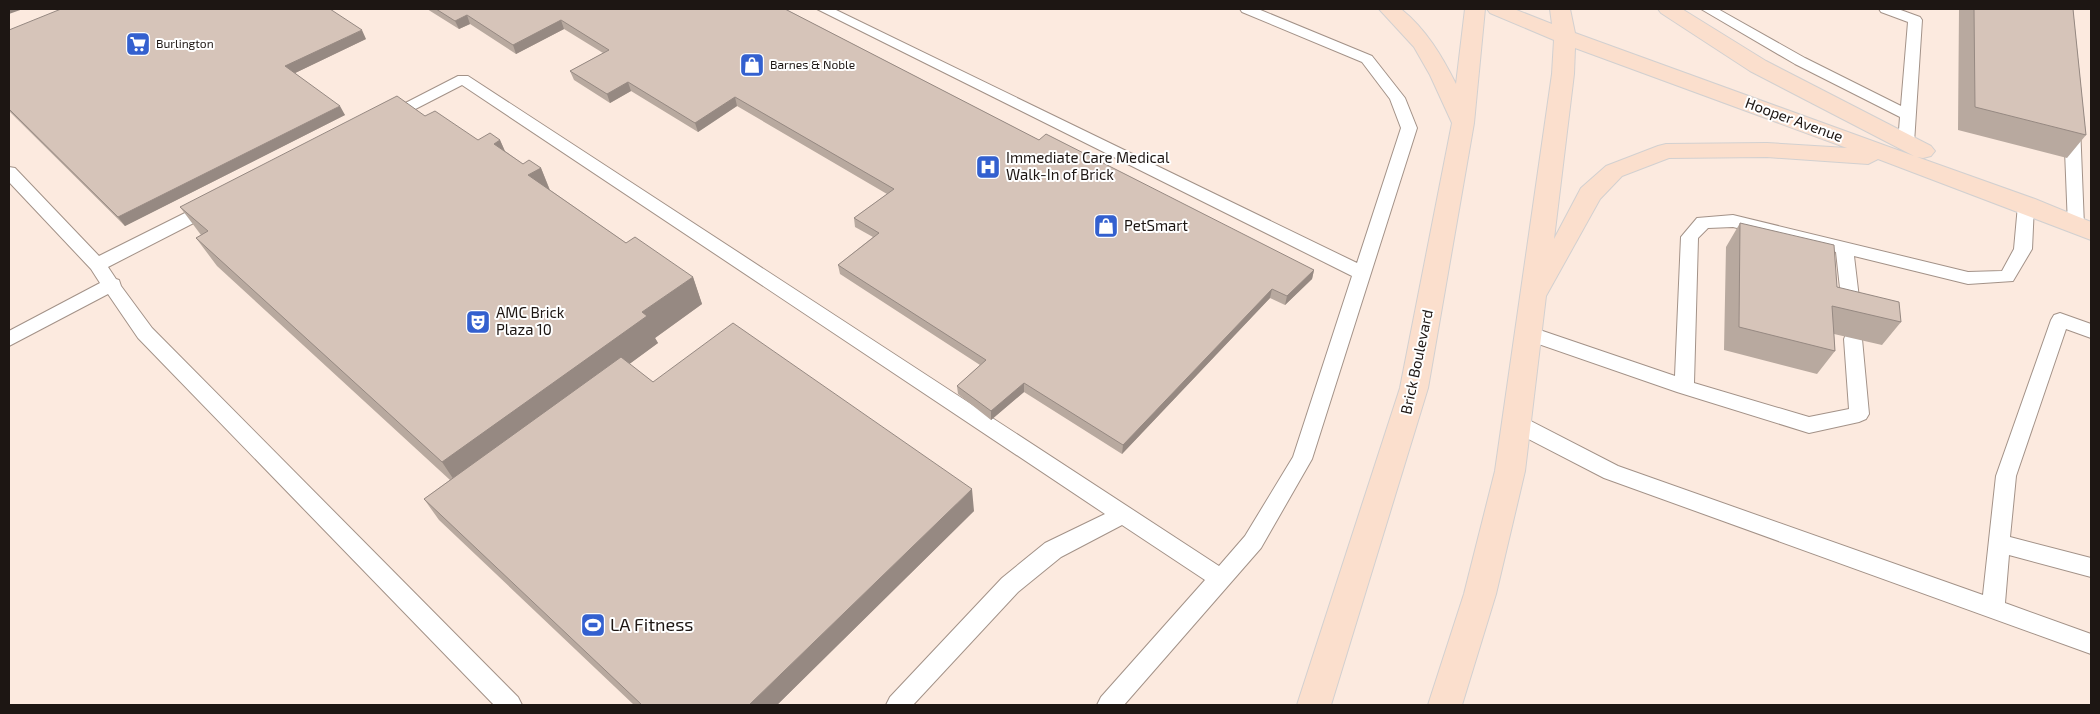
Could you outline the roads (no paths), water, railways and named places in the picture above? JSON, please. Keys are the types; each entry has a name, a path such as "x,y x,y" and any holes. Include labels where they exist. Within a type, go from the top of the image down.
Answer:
{"main road":[{"path":"1389,9 1419,39 1445,83 1463,123"},
{"name":"Brick Boulevard","path":"1314,705 1414,388 1463,123 1475,9"},
{"name":"Hooper Avenue","path":"1497,9 1566,37 1904,151 2084,229"},
{"path":"1445,705 1480,594 1510,471 1562,74 1566,37 1560,9"},
{"path":"1668,9 1758,66 1904,151"},
{"path":"1531,304 1590,194 1614,171 1666,151 1904,151"}],"lane":[{"path":"824,9 1362,273"},
{"path":"1109,705 1253,542 1302,459 1409,128 1397,98 1367,59 1246,9"},
{"path":"1708,9 1800,61 1908,115"},
{"path":"1886,9 1917,15 1904,151"},
{"path":"375,123 463,79 1221,579"},
{"path":"2072,108 2084,229"},
{"path":"9,172 98,265 113,284 145,333 510,705"},
{"path":"98,265 227,199"},
{"path":"1684,387 1690,237 1703,222 1732,221 1968,278 2008,277 2022,249 2026,205"},
{"path":"1844,249 1852,318"},
{"path":"9,339 113,284"},
{"path":"1994,609 2006,476 2060,320 2091,331"},
{"path":"1528,333 1684,387 1809,425 1859,414 1854,339"},
{"path":"1516,424 1611,472 2091,644"},
{"path":"898,705 1010,585 1053,550 1124,514"},
{"path":"1999,543 2091,568"}],"place":[{"name":"Burlington","path":"138,44"},
{"name":"Barnes & Noble","path":"752,65"},
{"name":"Immediate Care Medical Walk-In of Brick","path":"988,167"},
{"name":"PetSmart","path":"1106,226"},
{"name":"AMC Brick Plaza 10","path":"478,322"},
{"name":"LA Fitness","path":"593,625"}]}
